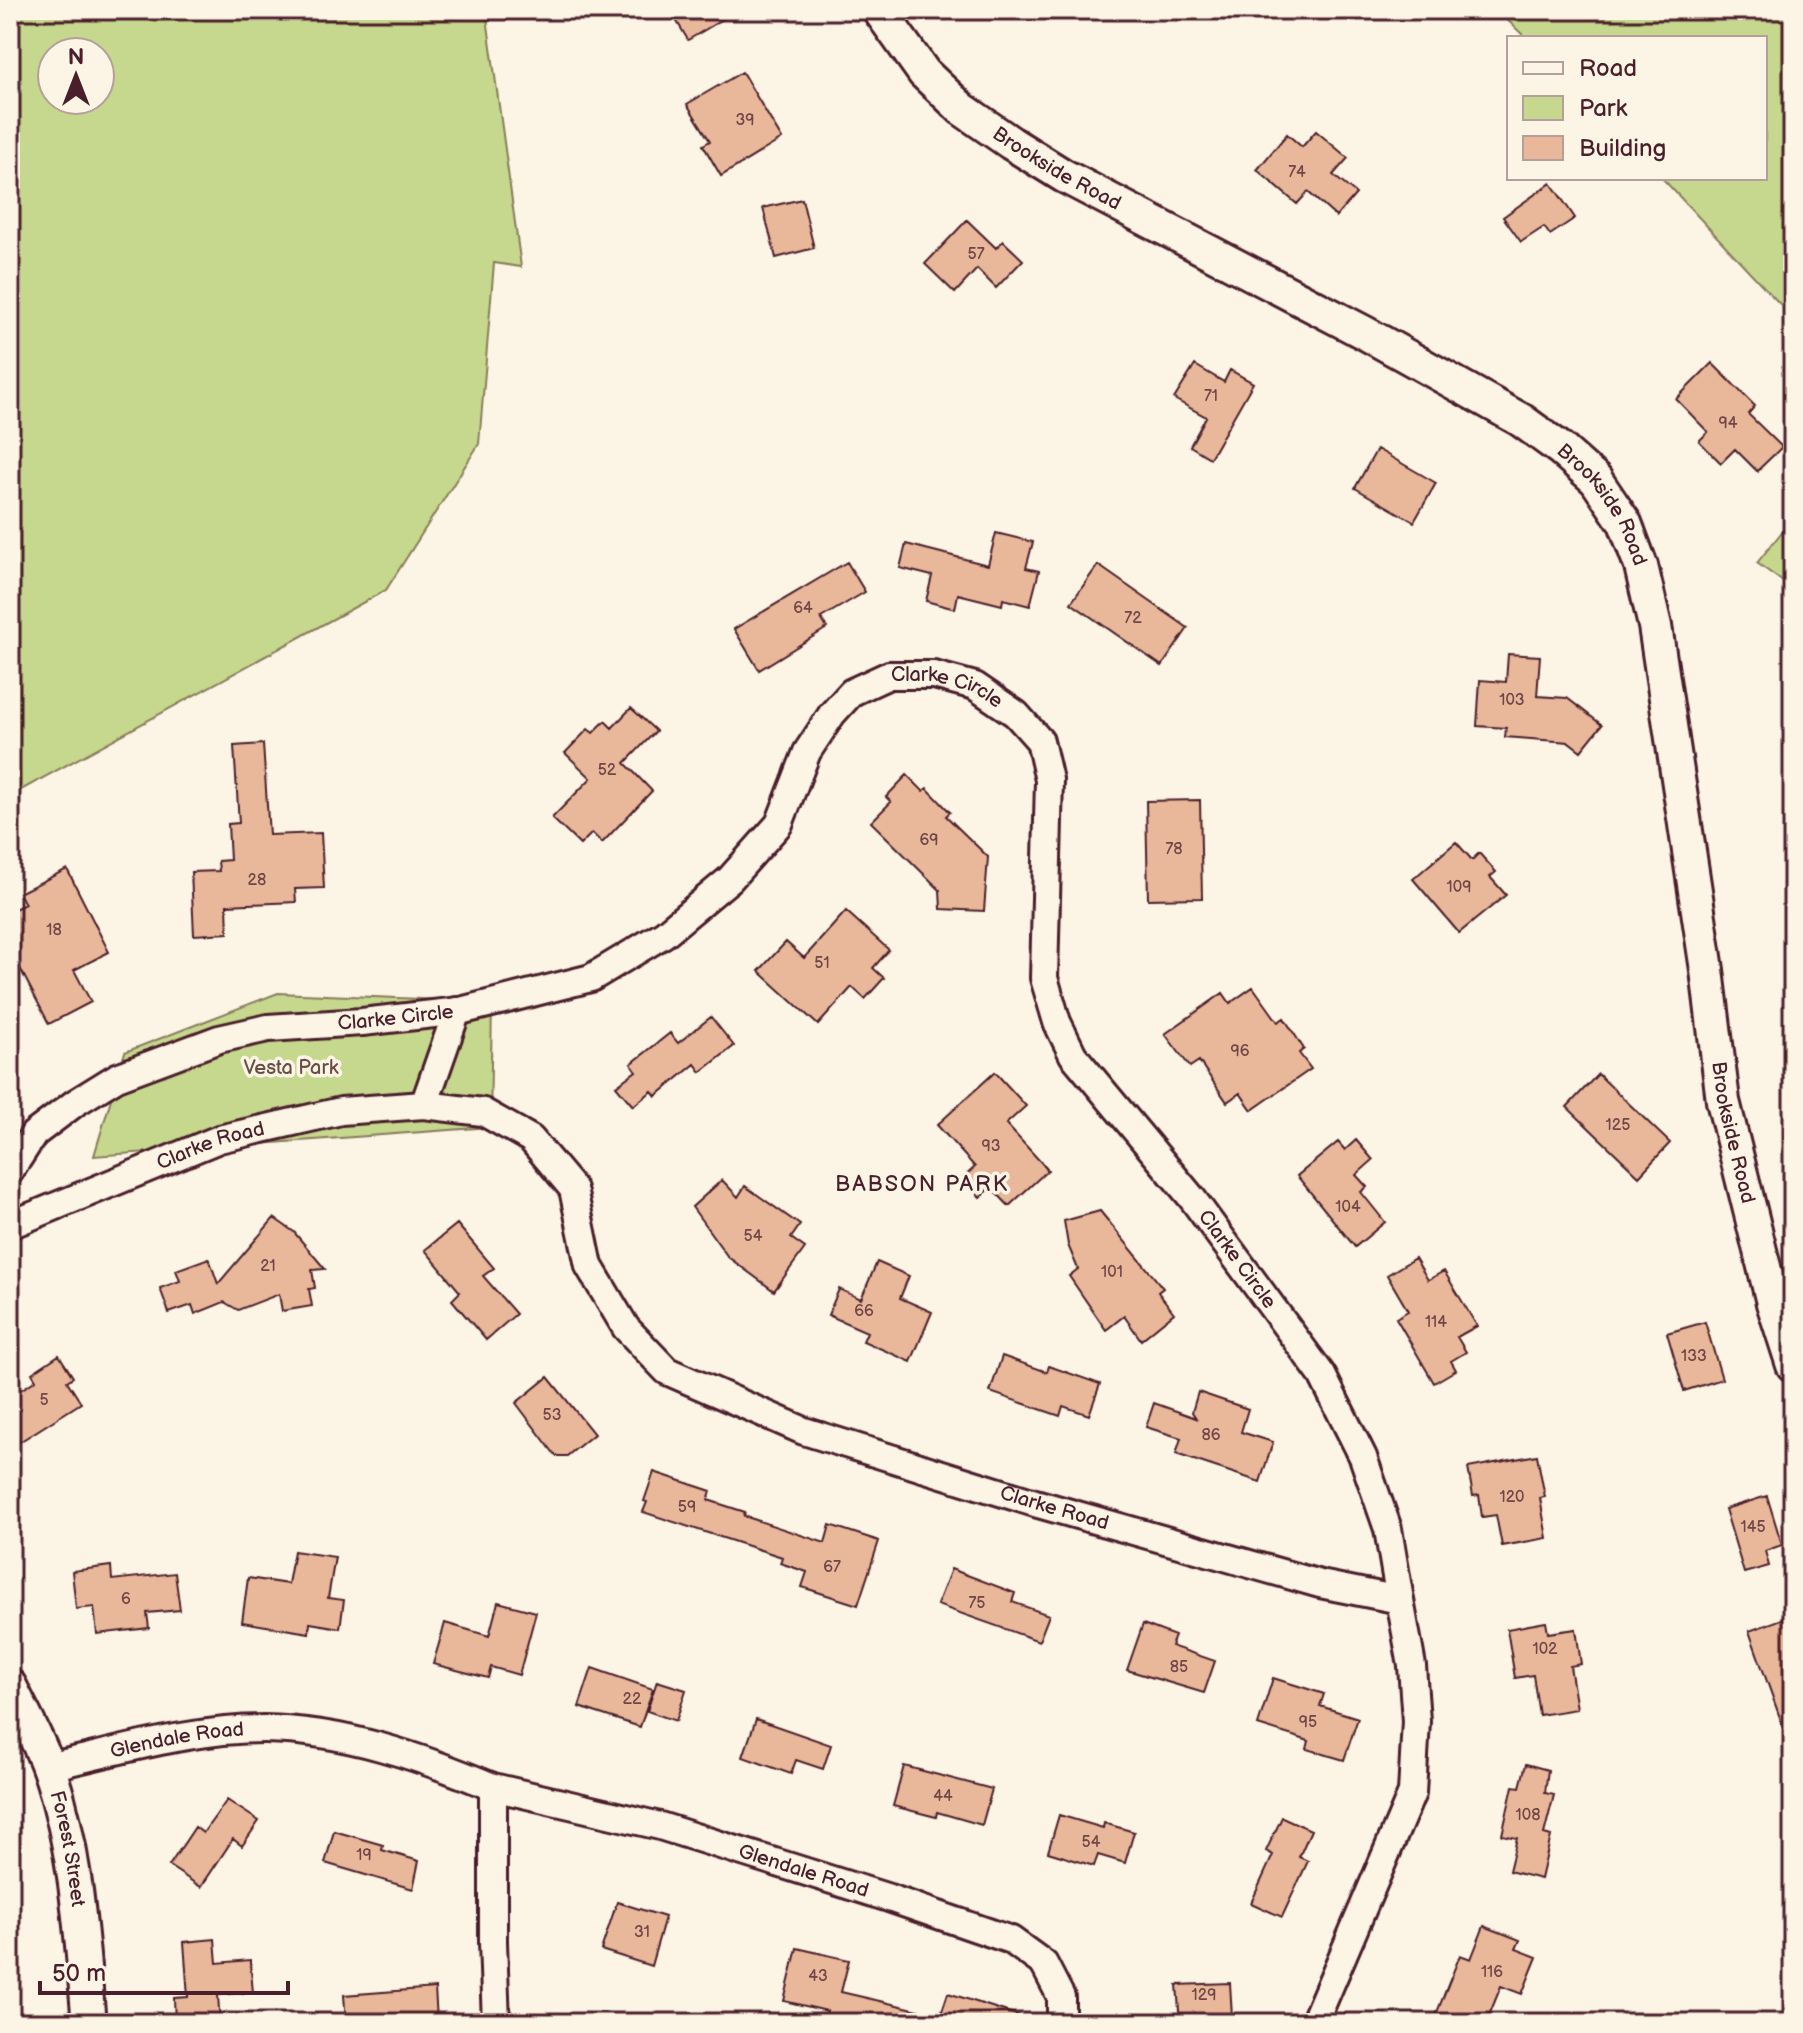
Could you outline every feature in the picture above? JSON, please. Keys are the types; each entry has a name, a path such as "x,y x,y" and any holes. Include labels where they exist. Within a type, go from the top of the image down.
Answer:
{"street":[{"name":"Brookside Road","path":"879,10 924,73 962,109 1011,143 1064,176 1365,333 1521,420 1596,480 1625,523 1641,566 1655,626 1707,970 1723,1101 1773,1303 1793,1365"},
{"name":"Clarke Circle","path":"10,1171 34,1134 75,1103 117,1077 219,1039 268,1028 362,1022 457,1011 591,978 664,934 730,879 779,824 807,752 832,714 852,692 889,675 934,675 975,686 1016,714 1040,741 1049,780 1044,978 1057,1022 1073,1055 1192,1198 1322,1375 1363,1457 1388,1529 1400,1600"},
{"path":"424,1105 457,1011"},
{"name":"Clarke Road","path":"10,1225 219,1139 341,1111 424,1105 483,1112 531,1139 573,1189 589,1266 626,1328 667,1371 818,1436 1035,1503 1290,1576 1400,1600"},
{"path":"1314,2023 1412,1793 1416,1721 1412,1666 1400,1600"},
{"name":"Forest Street","path":"10,1686 48,1767 65,1824 77,1889 89,2023"},
{"name":"Glendale Road","path":"48,1767 193,1735 265,1729 341,1738 370,1745 427,1760 493,1787 660,1826 1011,1940 1044,1964 1061,1997 1061,2023"},
{"path":"493,1787 496,2023"}],"green space":[{"path":"10,10 486,10 521,267 494,263 479,444 386,590 10,796"},
{"path":"1497,10 1793,10 1793,318 1664,180 1767,180 1767,36 1524,36"},
{"path":"1793,518 1793,589 1757,563"},
{"name":"Vesta Park","path":"278,993 492,1002 490,1127 94,1156 125,1052"}],"building":[{"path":"670,10 738,10 688,40"},
{"path":"742,72 782,139 721,176 703,145 710,141 687,104"},
{"path":"1316,131 1348,158 1333,175 1356,194 1336,217 1308,192 1297,204 1257,170 1287,134 1302,147"},
{"path":"1551,183 1575,218 1550,235 1544,227 1521,242 1503,217"},
{"path":"802,199 814,248 776,258 763,208"},
{"path":"967,220 996,248 1003,241 1023,260 996,288 977,269 955,293 925,264"},
{"path":"1712,363 1755,406 1748,414 1782,447 1757,471 1735,449 1721,463 1699,441 1708,432 1676,399"},
{"path":"1195,365 1224,382 1230,370 1253,383 1210,458 1190,446 1206,417 1174,399"},
{"path":"1377,449 1436,483 1414,522 1355,488"},
{"path":"996,533 1033,542 1026,568 1039,571 1030,606 1003,599 1002,605 958,594 955,609 926,601 932,576 900,568 906,544 988,565"},
{"path":"847,562 865,592 821,618 827,628 759,670 734,629"},
{"path":"1098,565 1188,628 1162,666 1071,603"},
{"path":"1508,654 1540,656 1537,696 1567,698 1602,725 1581,751 1569,742 1505,737 1506,728 1477,726 1480,680 1506,682"},
{"path":"631,708 656,731 625,763 652,791 602,843 592,833 580,845 552,818 591,778 565,753 588,729 593,733 605,721 612,728"},
{"path":"263,744 269,835 321,833 324,888 295,889 296,902 227,905 228,933 194,935 191,872 219,871 218,861 230,860 228,824 239,823 234,746"},
{"path":"907,775 923,791 927,788 950,812 946,816 988,857 984,911 941,909 940,890 871,822 891,802 886,797"},
{"path":"1200,800 1202,898 1148,899 1146,801"},
{"path":"1456,842 1472,860 1479,853 1496,872 1490,877 1506,895 1459,933 1413,879"},
{"path":"67,869 109,952 74,970 91,1002 49,1024 10,949 10,911 25,904 19,893"},
{"path":"846,911 889,950 873,968 884,978 865,999 852,987 818,1025 759,971 786,942 804,958"},
{"path":"1253,987 1278,1022 1284,1018 1304,1049 1299,1053 1311,1069 1252,1110 1240,1093 1227,1102 1199,1061 1190,1067 1165,1034 1223,993 1230,1003"},
{"path":"711,1017 734,1046 701,1072 695,1064 656,1096 652,1091 633,1106 616,1086 636,1071 631,1064 670,1033 678,1043"},
{"path":"995,1072 1026,1106 1006,1124 1048,1170 1009,1206 991,1187 980,1197 963,1178 975,1167 937,1125"},
{"path":"1598,1074 1670,1143 1639,1176 1567,1107"},
{"path":"1356,1140 1373,1160 1356,1175 1367,1187 1361,1192 1385,1222 1355,1247 1297,1176 1338,1142 1345,1150"},
{"path":"722,1180 738,1197 745,1186 800,1225 791,1238 805,1248 774,1291 728,1257 692,1207"},
{"path":"1100,1211 1163,1288 1158,1292 1174,1313 1141,1340 1124,1316 1106,1330 1069,1276 1078,1269 1068,1245 1064,1221"},
{"path":"274,1218 294,1232 325,1269 312,1270 315,1288 309,1289 312,1306 282,1311 279,1294 238,1310 224,1302 195,1314 192,1305 169,1313 160,1288 180,1281 176,1270 209,1258 218,1284"},
{"path":"457,1224 494,1268 483,1276 516,1314 486,1340 452,1300 460,1292 425,1250"},
{"path":"1415,1258 1428,1280 1444,1271 1477,1326 1457,1337 1466,1352 1451,1361 1456,1370 1434,1383 1396,1318 1408,1311 1387,1275"},
{"path":"877,1262 909,1276 900,1298 932,1312 911,1362 863,1341 867,1332 828,1315 839,1289 861,1299"},
{"path":"1705,1322 1722,1379 1684,1391 1667,1333"},
{"path":"59,1355 73,1377 67,1381 81,1403 10,1448 10,1397 36,1380 32,1373"},
{"path":"1002,1356 1047,1372 1049,1366 1100,1384 1089,1415 1063,1406 1060,1416 990,1392"},
{"path":"548,1377 594,1434 567,1456 556,1456 516,1403"},
{"path":"1198,1392 1248,1409 1241,1432 1273,1442 1260,1482 1176,1454 1181,1438 1146,1427 1154,1403 1196,1418 1192,1412"},
{"path":"1537,1455 1545,1497 1540,1498 1547,1538 1502,1546 1496,1515 1482,1517 1479,1495 1473,1496 1468,1468"},
{"path":"654,1472 711,1491 708,1500 745,1512 744,1516 825,1543 830,1525 879,1541 858,1605 802,1587 807,1572 780,1563 782,1557 643,1512"},
{"path":"1767,1496 1782,1545 1765,1551 1769,1566 1744,1573 1725,1509"},
{"path":"294,1551 335,1557 328,1598 344,1600 340,1628 310,1623 309,1633 242,1622 248,1578 288,1584"},
{"path":"111,1566 112,1580 175,1573 180,1610 147,1613 149,1628 97,1634 94,1607 76,1609 72,1571"},
{"path":"951,1569 1015,1593 1012,1602 1049,1615 1039,1641 937,1605"},
{"path":"498,1602 536,1612 519,1675 491,1667 488,1678 433,1664 445,1623 489,1636"},
{"path":"1793,1615 1793,1743 1789,1743 1749,1631"},
{"path":"1546,1622 1548,1633 1576,1629 1581,1664 1570,1666 1577,1709 1539,1715 1533,1675 1515,1678 1507,1629"},
{"path":"1143,1624 1175,1636 1171,1646 1215,1661 1204,1693 1127,1670"},
{"path":"592,1668 653,1689 640,1727 579,1707"},
{"path":"1273,1678 1324,1694 1320,1706 1358,1718 1344,1760 1307,1749 1309,1741 1258,1725"},
{"path":"657,1681 686,1690 676,1721 647,1711"},
{"path":"756,1719 831,1745 823,1769 796,1760 791,1774 743,1757"},
{"path":"1526,1764 1548,1770 1545,1793 1554,1795 1544,1834 1551,1836 1541,1879 1509,1871 1517,1838 1502,1835 1513,1786 1520,1787"},
{"path":"904,1766 992,1789 982,1825 937,1812 936,1817 893,1806"},
{"path":"227,1800 259,1821 242,1846 233,1839 201,1887 169,1866 195,1827 203,1833"},
{"path":"1059,1815 1103,1828 1104,1823 1134,1832 1125,1863 1098,1855 1094,1866 1048,1852"},
{"path":"1282,1817 1311,1830 1299,1857 1308,1861 1282,1917 1251,1903 1273,1855 1266,1851"},
{"path":"334,1831 383,1845 382,1850 419,1861 413,1889 325,1863"},
{"path":"617,1902 665,1917 651,1966 601,1950"},
{"path":"1484,1926 1520,1940 1516,1949 1537,1957 1522,1994 1501,1986 1486,2023 1457,2023 1436,2015 1460,1955 1471,1959"},
{"path":"215,1939 217,1963 250,1960 253,1992 218,1995 220,2023 175,2023 174,1998 188,1997 184,1942"},
{"path":"797,1948 849,1960 841,1992 927,2012 926,2023 824,2023 827,2011 784,2001"},
{"path":"1230,1983 1232,2017 1218,2017 1218,2023 1180,2023 1177,1985"},
{"path":"435,1988 437,2020 346,2023 344,1995"},
{"path":"948,1993 1023,2017 1022,2023 938,2023"}],"district":[{"name":"BABSON PARK","path":"922,1184"}]}
